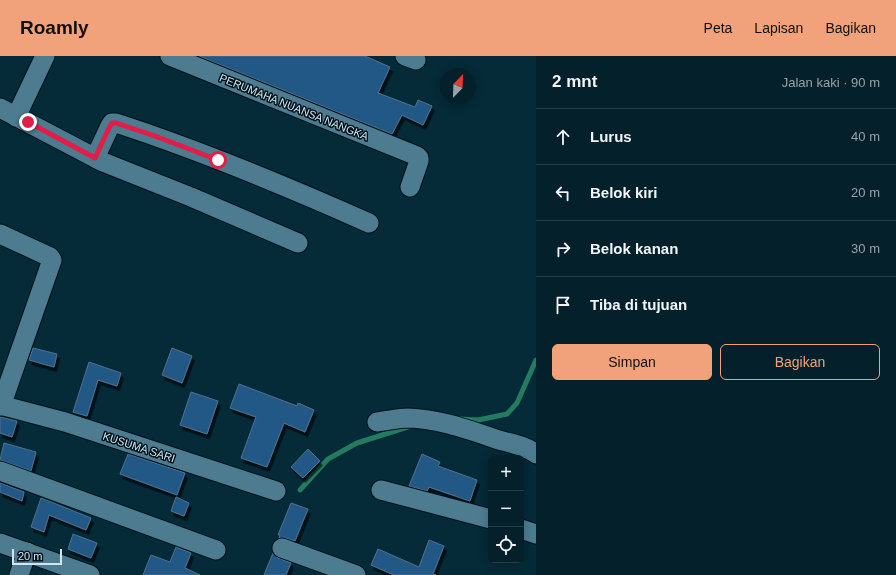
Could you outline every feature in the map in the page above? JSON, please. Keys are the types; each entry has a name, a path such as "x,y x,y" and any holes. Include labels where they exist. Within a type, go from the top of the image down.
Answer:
{"street":[{"path":"16,117 45,56"},
{"name":"PERUMAHA NUANSA NANGKA","path":"170,56 419,158 410,187"},
{"path":"0,108 95,158 298,243"},
{"path":"95,158 110,126 112,123 116,123 155,136 230,165 369,222"},
{"path":"0,234 50,257 52,260 1,405"},
{"name":"KUSUMA SARI","path":"1,405 65,422 276,491"},
{"path":"378,422 407,418 444,423 468,429 516,445 536,454"},
{"path":"0,471 216,550"},
{"path":"381,490 488,519"},
{"path":"524,530 536,534"},
{"path":"0,543 90,575"},
{"path":"282,548 356,575"},
{"path":"19,575 27,552"}],"building":[{"path":"199,56 365,56 390,67 378,93 415,107 418,100 432,106 423,125 402,115 392,134"},
{"path":"33,348 57,354 54,367 29,360"},
{"path":"172,348 192,356 182,383 162,375"},
{"path":"89,362 121,373 117,386 98,380 87,416 73,412"},
{"path":"239,384 297,406 298,403 314,410 305,432 284,423 267,467 241,458 256,417 230,408"},
{"path":"191,392 218,401 207,434 180,425"},
{"path":"0,417 17,421 12,437 0,433"},
{"path":"4,443 36,452 31,471 0,460"},
{"path":"308,449 320,461 303,478 291,467"},
{"path":"128,454 185,473 177,495 120,474"},
{"path":"422,454 440,462 438,466 477,480 470,501 429,487 427,491 409,486"},
{"path":"0,483 24,492 22,501 0,492"},
{"path":"176,497 189,503 184,516 171,511"},
{"path":"41,498 91,518 86,530 49,515 44,532 31,527"},
{"path":"291,503 308,509 295,541 279,538 280,535 278,535"},
{"path":"73,534 97,543 91,558 68,549"},
{"path":"429,540 444,546 433,574 436,575 394,575 371,565 378,549 419,567"},
{"path":"176,547 191,553 185,568 200,575 143,575 151,555 170,562"},
{"path":"273,553 278,558 291,563 286,575 264,575"}],"waterway":[{"path":"460,419 478,420 507,414 517,403 536,360"},
{"path":"300,490 328,459 357,443 411,426"}],"route":[{"path":"28,122 95,158 110,126 112,123 116,123 218,160"}]}
